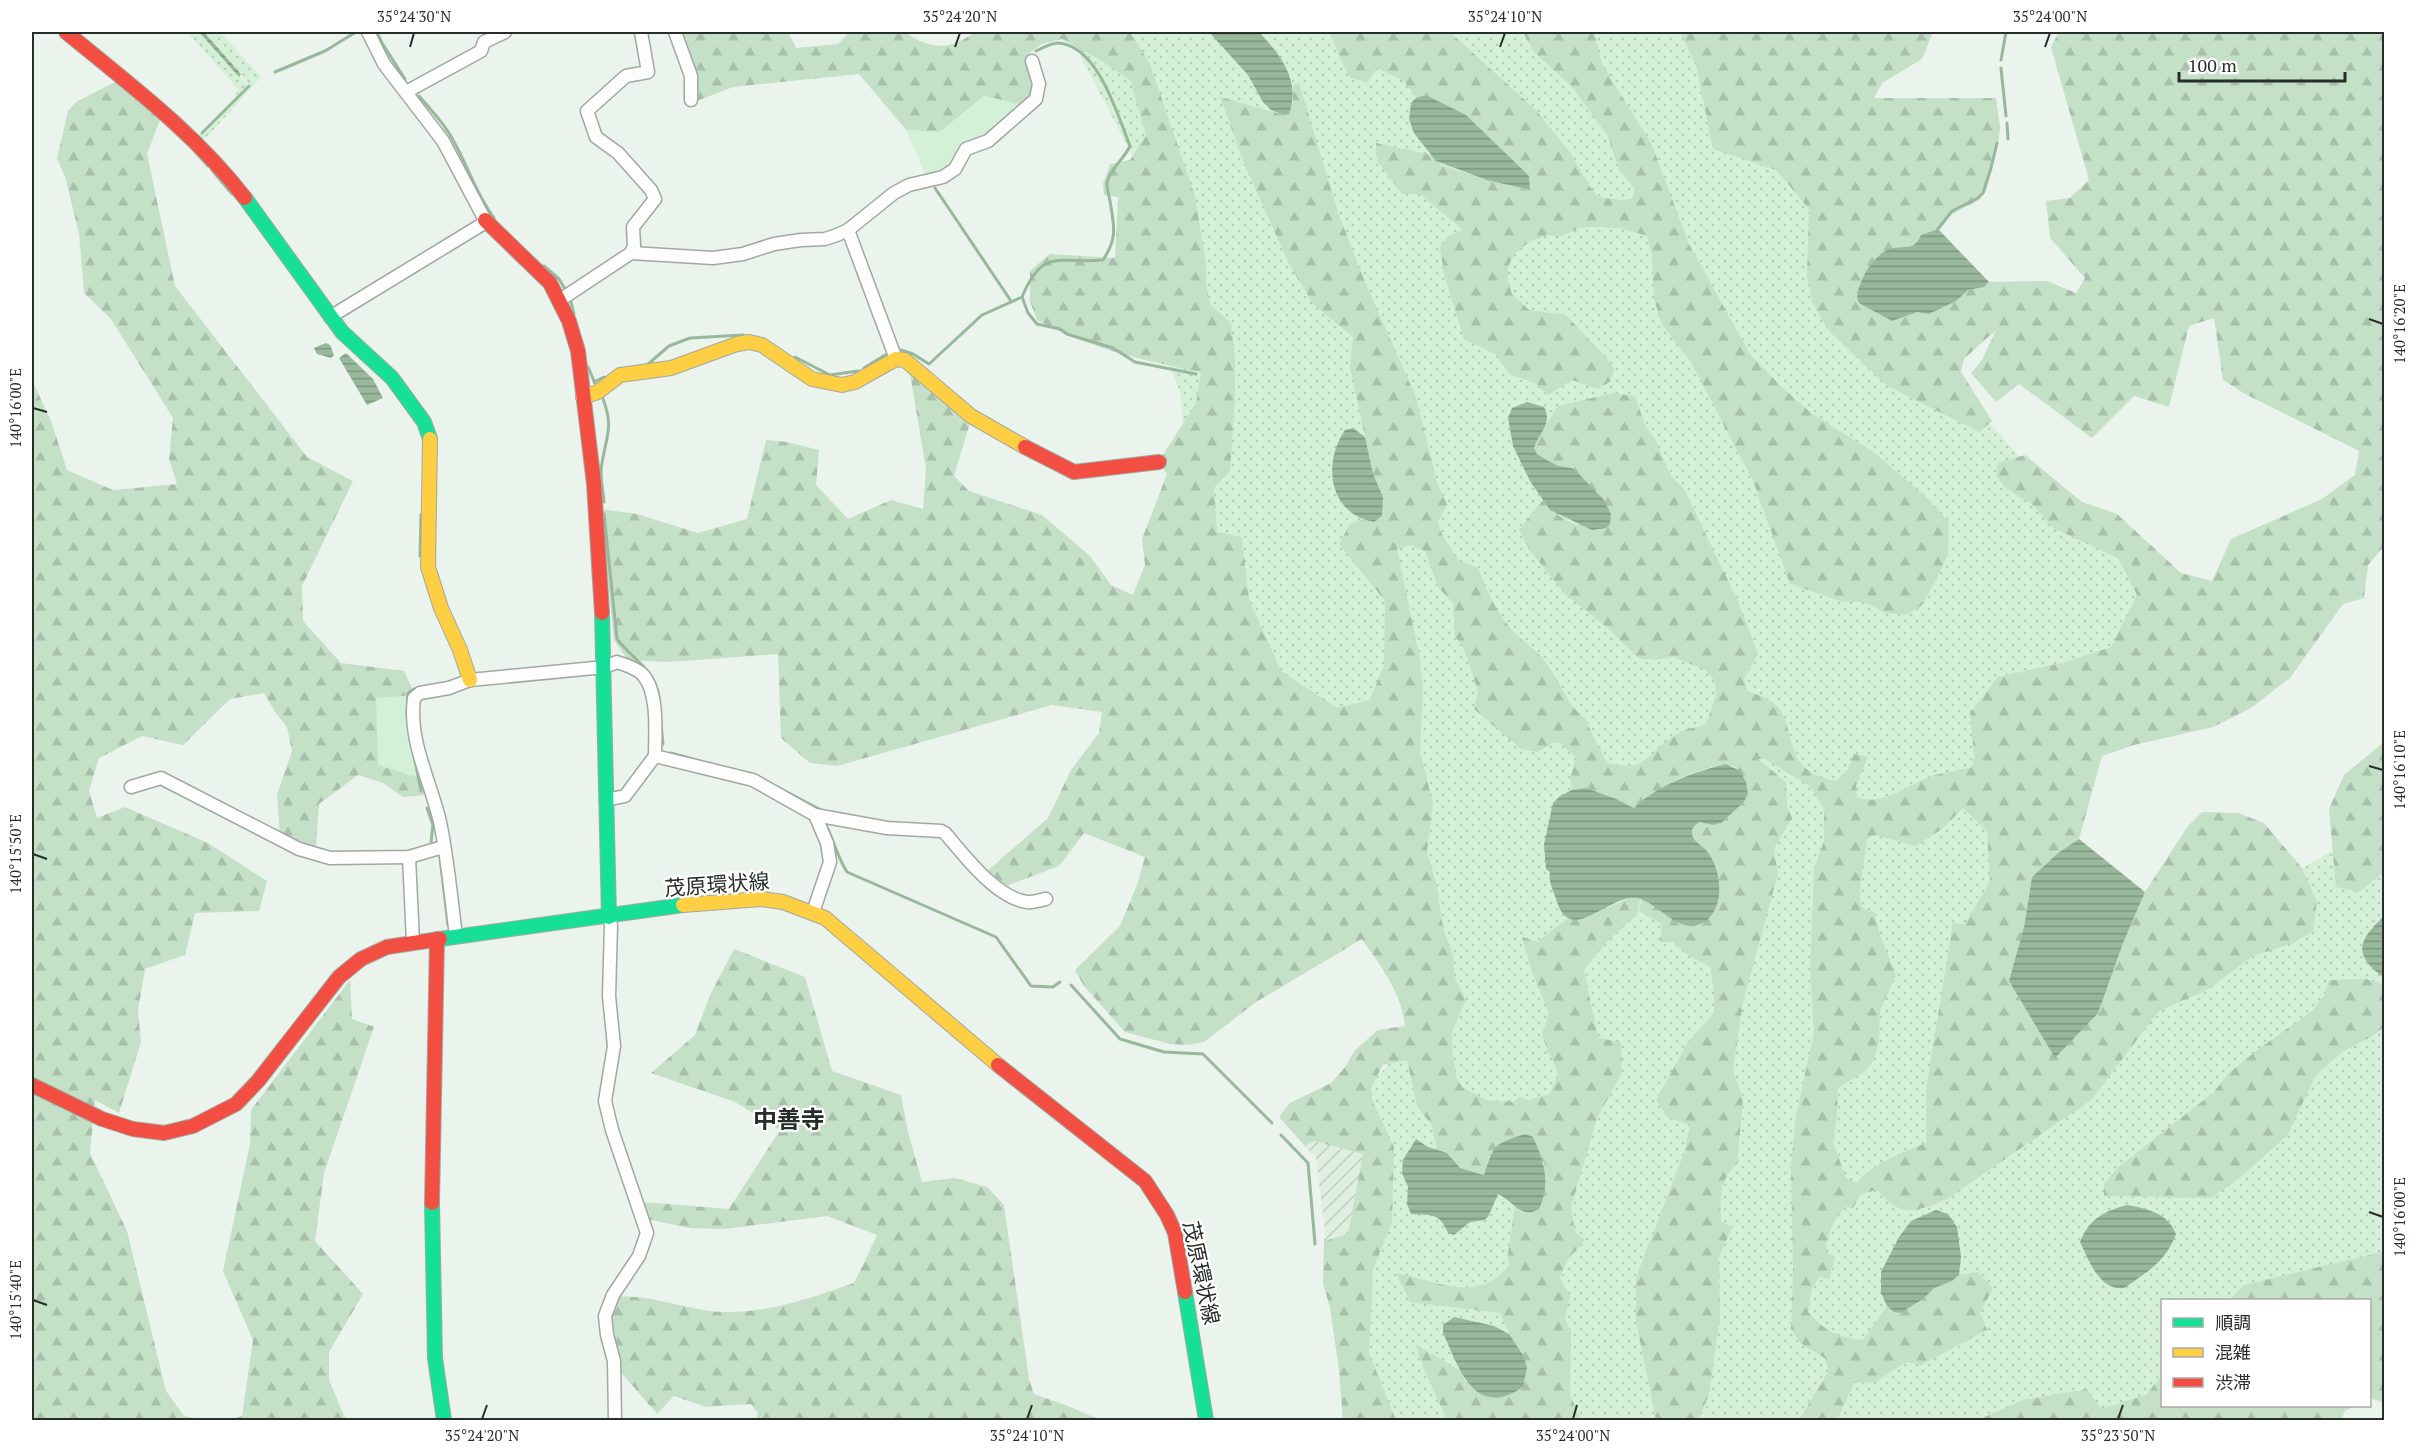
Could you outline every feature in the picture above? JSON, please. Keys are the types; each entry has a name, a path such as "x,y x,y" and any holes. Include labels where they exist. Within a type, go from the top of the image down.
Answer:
{"street":[{"path":"66,32 176,121 222,168 265,224 330,317 342,332 393,378 424,422 430,439 431,463 428,567 441,608 460,650 470,680"},
{"path":"368,32 384,64 443,141 485,220 550,283 560,300 578,351 594,484 605,667 606,800 611,925 609,996 614,1046 605,1101 612,1130 647,1233 639,1256 612,1295 605,1316 614,1361 615,1420"},
{"path":"406,92 481,51 484,42 505,32"},
{"path":"560,300 631,253 634,246 633,227 655,199 651,190 618,153 596,137 587,111 626,76 648,72 641,32"},
{"path":"675,32 691,76 691,100"},
{"path":"631,253 712,258 743,254 774,244 825,239 848,230 894,193 909,185 943,177 955,169 966,148 988,141 1036,99 1039,84 1032,61"},
{"path":"330,317 481,225 485,220"},
{"path":"848,230 896,359"},
{"path":"583,398 598,392 620,375 671,368 737,344 749,342 762,345 812,380 825,384 842,385 855,382 896,359 905,360 971,416 1074,472 1160,462"},
{"path":"456,936 440,822 423,773 415,730 412,709 414,698 420,693 448,688 470,680 605,667 617,662 643,675 654,707 655,756 625,796 606,800"},
{"path":"655,756 753,780 815,815 888,828 941,831 972,866 1012,896 1026,903 1046,899"},
{"path":"131,787 161,778 299,849 330,858 409,857 443,847"},
{"path":"813,912 830,862 827,843 815,815"},
{"path":"409,857 413,942"},
{"name":"茂原環状線","path":"32,1085 102,1119 133,1129 164,1133 193,1126 236,1104 258,1081 339,977 361,958 387,947 703,902 761,899 783,902 825,918 993,1060 1145,1181 1167,1215 1175,1233 1206,1420"},
{"path":"437,939 431,1232 435,1358 444,1420"}],"shaded area":[{"path":"187,32 199,32 247,85 236,96 239,90"},
{"path":"199,32 204,32 241,74 239,77"},
{"path":"205,32 220,32 261,77 206,138 199,140 197,138 201,133 203,134 249,87 241,73"},
{"path":"1068,32 1723,32 1959,390 2046,485 2169,577 2013,901 2000,1055 2295,872 2384,822 2384,1311 2371,1319 2371,1299 2161,1299 2161,1407 2218,1420 1379,1420 1369,1353 1368,1155 1352,1103 1435,1016 1233,677 1187,470 1180,392 1139,290 1140,170"},
{"path":"1209,32 1259,32 1275,50 1287,69 1292,90 1289,114 1284,115 1271,110 1263,102 1248,75"},
{"path":"1426,95 1466,115 1529,176 1530,190 1487,180 1436,161 1414,133 1409,119 1411,103 1416,98"},
{"path":"984,96 1024,105 951,170 927,178 906,130 940,132"},
{"path":"1938,229 1989,282 1984,287 1968,290 1956,301 1929,314 1917,312 1892,321 1859,303 1857,296 1859,287 1868,268 1877,257 1894,248 1913,245 1921,235"},
{"path":"326,343 330,345 334,355 331,358 317,354 314,348"},
{"path":"346,353 373,379 383,398 367,405 339,358"},
{"path":"1527,402 1544,407 1547,418 1534,448 1537,454 1558,466 1572,468 1604,500 1611,514 1610,524 1606,528 1592,530 1550,510 1530,481 1513,446 1508,418 1512,408"},
{"path":"1353,428 1365,437 1373,474 1383,497 1382,516 1374,522 1359,517 1347,509 1334,485 1332,472 1338,443 1345,430"},
{"path":"415,695 423,779 378,765 376,698"},
{"path":"1726,764 1740,771 1746,782 1748,794 1743,803 1721,823 1713,825 1699,822 1692,831 1692,836 1711,857 1718,874 1718,902 1709,918 1699,924 1689,926 1671,918 1644,900 1636,898 1614,903 1580,919 1571,919 1562,913 1551,886 1550,872 1546,869 1544,844 1553,803 1560,796 1572,790 1586,788 1634,808 1677,780"},
{"path":"2079,839 2145,892 2123,943 2098,1013 2055,1058 2009,981 2024,927 2032,877 2058,853"},
{"path":"2384,916 2384,978 2367,962 2362,947 2364,940"},
{"path":"1525,1134 1533,1137 1545,1172 1545,1190 1539,1209 1533,1212 1522,1211 1498,1194 1488,1217 1484,1220 1470,1222 1454,1235 1448,1233 1441,1221 1433,1216 1411,1214 1407,1204 1408,1187 1402,1173 1403,1160 1416,1139 1428,1147 1447,1153 1460,1168 1484,1175 1493,1151 1501,1143"},
{"path":"1313,1141 1363,1154 1348,1234 1324,1241 1325,1231 1316,1158 1305,1146"},
{"path":"2127,1205 2150,1210 2163,1217 2176,1234 2167,1252 2155,1266 2124,1288 2115,1288 2101,1280 2080,1242 2088,1227 2098,1217"},
{"path":"1936,1210 1948,1214 1957,1227 1961,1257 1959,1275 1952,1281 1934,1288 1923,1299 1900,1313 1894,1312 1887,1306 1881,1293 1881,1272 1899,1237 1911,1221"},
{"path":"1454,1317 1494,1326 1509,1334 1523,1355 1527,1367 1523,1387 1506,1396 1492,1397 1480,1394 1471,1386 1455,1361 1443,1333 1443,1325"}],"green space":[{"path":"679,32 788,32 796,48 838,44 850,32 907,32 923,42 943,46 956,43 975,32 1130,32 1150,64 1195,196 1210,304 1231,323 1235,358 1235,398 1230,471 1214,488 1217,532 1242,537 1249,599 1281,671 1337,708 1370,700 1384,665 1385,601 1339,544 1350,524 1362,520 1374,522 1383,497 1373,474 1350,367 1353,337 1313,304 1288,262 1244,163 1220,97 1284,115 1293,104 1293,85 1299,83 1339,215 1365,282 1416,397 1437,482 1447,505 1438,522 1442,534 1458,560 1478,568 1502,618 1552,671 1574,708 1587,720 1606,762 1620,765 1640,763 1682,731 1706,724 1716,696 1715,681 1705,670 1674,657 1655,660 1638,658 1610,630 1564,593 1529,549 1519,530 1543,500 1555,513 1571,522 1588,528 1605,528 1572,469 1550,463 1540,457 1534,448 1537,439 1558,406 1613,393 1635,396 1645,425 1655,439 1670,475 1684,489 1737,599 1758,654 1744,679 1748,692 1764,697 1778,707 1784,718 1796,756 1804,767 1817,775 1837,781 1848,769 1854,754 1868,757 1856,786 1857,797 1875,800 1892,795 1932,776 1972,767 1974,756 1970,713 1998,677 2066,662 2111,647 2137,595 2118,558 2053,528 2032,504 2005,488 1996,475 1998,463 2025,455 2082,502 2117,514 2181,573 2212,581 2231,539 2322,499 2355,475 2359,451 2245,394 2223,380 2214,318 2189,326 2169,407 2134,396 2092,438 2019,384 1996,402 1971,373 1982,360 1996,330 1964,359 1961,372 1992,421 1979,432 1886,385 1829,331 1813,304 1807,276 1809,209 1776,170 1713,149 1696,65 1680,32 1933,32 1922,59 1882,83 1874,98 1996,98 2000,127 1998,146 1985,193 1977,201 1948,216 1938,229 1921,235 1913,245 1893,248 1917,312 1929,313 1968,290 1984,287 1989,282 2047,281 2076,293 2085,278 2050,238 2046,201 2070,198 2089,180 2051,47 2059,32 2384,32 2384,546 2368,565 2364,598 2343,604 2290,678 2251,708 2213,727 2134,745 2102,756 2079,839 2058,853 2032,877 2024,927 2009,981 2055,1057 2123,943 2145,892 2188,826 2202,812 2238,813 2264,823 2302,868 2317,902 2313,931 2293,943 2253,956 2207,990 2159,1011 2091,1100 1947,1199 1917,1210 1909,1210 1894,1205 1877,1190 1861,1194 1853,1208 1845,1207 1829,1233 1826,1252 1835,1257 1829,1280 1820,1276 1812,1287 1808,1312 1826,1329 1839,1335 1863,1340 1887,1306 1894,1312 1923,1299 1934,1288 1952,1281 1959,1275 1978,1272 1993,1288 1980,1313 1987,1330 1921,1365 1906,1362 1876,1382 1854,1383 1837,1420 1799,1420 1828,1372 1826,1359 1800,1343 1791,1329 1793,1272 1791,1165 1796,1115 1814,1033 1810,970 1814,869 1824,841 1824,809 1811,787 1765,759 1758,759 1786,782 1787,806 1792,818 1774,849 1778,874 1743,1002 1733,1070 1743,1099 1737,1164 1727,1176 1721,1197 1721,1221 1732,1227 1719,1258 1720,1318 1709,1395 1698,1420 1656,1420 1636,1321 1636,1278 1685,1150 1690,1125 1668,1118 1656,1100 1688,1042 1714,1013 1714,993 1710,967 1686,954 1673,942 1660,942 1662,924 1639,911 1642,899 1688,924 1701,923 1715,910 1706,850 1693,838 1691,832 1699,822 1713,825 1721,823 1743,803 1735,766 1724,765 1697,771 1667,785 1634,808 1586,788 1572,790 1570,779 1576,757 1557,741 1538,752 1521,749 1474,709 1478,691 1464,649 1455,636 1453,603 1438,587 1425,551 1409,545 1397,549 1419,654 1423,687 1420,752 1433,803 1427,852 1437,886 1443,928 1453,955 1455,978 1466,1000 1452,1032 1456,1077 1462,1087 1486,1100 1513,1102 1519,1097 1529,1100 1550,1094 1558,1074 1551,1056 1545,1051 1547,1049 1542,1034 1549,1013 1532,972 1522,937 1537,942 1568,918 1589,917 1632,897 1640,899 1637,914 1604,945 1584,970 1598,1038 1621,1042 1622,1073 1597,1118 1571,1207 1575,1232 1585,1240 1568,1259 1560,1277 1570,1296 1565,1319 1571,1332 1570,1395 1581,1420 1447,1420 1415,1344 1461,1371 1466,1383 1523,1355 1509,1334 1500,1313 1410,1302 1396,1273 1457,1287 1484,1284 1497,1277 1509,1265 1508,1253 1515,1206 1521,1212 1545,1163 1508,1140 1491,1154 1485,1175 1460,1168 1447,1154 1437,1150 1432,1126 1417,1106 1407,1060 1383,1065 1371,1088 1372,1100 1394,1147 1392,1223 1373,1269 1369,1353 1396,1420 1343,1420 1330,1308 1323,1283 1324,1241 1348,1234 1363,1154 1314,1141 1305,1146 1279,1117 1290,1103 1331,1083 1345,1067 1355,1050 1378,1030 1405,1026 1395,990 1362,939 1256,1002 1204,1042 1188,1045 1170,1044 1125,1032 1084,986 1075,970 1120,926 1137,885 1145,857 1084,833 1059,866 1003,887 985,873 1048,818 1071,770 1099,733 1102,712 1052,705 837,766 810,763 781,738 778,654 669,662 628,660 614,640 600,509 637,514 698,533 747,519 766,440 787,442 819,450 816,485 848,519 891,500 923,509 926,469 909,368 971,420 954,476 969,491 1042,515 1090,556 1111,585 1133,595 1145,565 1142,539 1167,474 1161,465 1161,458 1196,403 1201,372 1138,358 1097,346 1056,330 1037,320 1030,301 1030,271 1050,254 1115,258 1118,197 1104,195 1103,184 1110,164 1130,160 1146,135 1130,80 1104,62 1062,39 1042,44 1029,53 1033,99 1024,105 984,96 940,132 906,130 859,74 733,87 694,102","holes":["1963,808 1987,831 1990,881 1965,924 1953,923 1926,1089 1926,1143 1880,1164 1857,1183 1846,1178 1833,1142 1838,1088 1865,1071 1873,1061 1879,1043 1880,1010 1896,975 1880,935 1874,912 1861,907 1860,889 1867,839 1875,835 1916,846 1942,829"]},
{"path":"1329,32 1450,32 1536,110 1572,155 1598,197 1632,199 1635,189 1619,170 1608,136 1572,87 1533,51 1523,32 1594,32 1602,64 1652,145 1689,244 1750,354 1811,413 1875,453 1928,499 1949,522 1948,555 1921,606 1906,615 1886,613 1865,602 1843,602 1790,584 1753,481 1692,364 1661,323 1654,299 1652,255 1647,236 1620,228 1597,227 1579,228 1563,236 1547,235 1529,242 1515,253 1508,267 1508,282 1512,294 1529,310 1566,315 1611,363 1614,370 1610,382 1597,389 1572,380 1548,395 1535,383 1509,374 1495,354 1464,339 1444,274 1440,247 1448,236 1463,230 1420,194 1402,194 1377,161 1376,143 1431,155 1441,165 1487,180 1529,190 1517,166 1466,115 1426,95 1416,98 1403,80 1377,68 1367,83 1349,77"},
{"path":"115,82 161,117 147,154 175,286 307,457 353,481 302,586 303,621 341,663 404,671 415,695 426,795 403,797 383,783 358,775 319,804 316,849 280,837 277,795 292,751 287,727 264,693 230,699 183,745 142,736 99,758 89,791 97,818 125,807 208,843 267,881 259,911 195,913 185,955 145,969 138,1010 141,1042 119,1113 95,1100 90,1153 127,1231 166,1391 184,1416 204,1420 32,1420 32,380 51,421 67,470 113,490 177,484 169,459 173,418 111,319 84,293 79,234 66,180 57,158 68,111 76,102"},
{"path":"2384,742 2384,872 2359,892 2336,887 2329,809 2344,775"},
{"path":"734,949 805,977 832,1071 901,1095 908,1132 922,1182 955,1178 987,1187 1004,1205 1029,1379 1034,1394 1100,1420 756,1420 758,1413 751,1404 706,1407 674,1396 657,1414 618,1369 608,1316 614,1297 628,1296 724,1312 774,1307 854,1283 877,1235 827,1216 724,1229 689,1228 647,1219 642,1202 729,1209 780,1130 735,1102 651,1073 695,1035 710,995"},
{"path":"2366,979 2384,985 2384,1027 2371,1037 2342,1052 2316,1075 2287,1136 2237,1180 2211,1198 2104,1196 2104,1184 2118,1167 2213,1093 2229,1073 2260,1048 2312,1011 2325,995 2329,980"},
{"path":"350,980 352,1019 374,1027 324,1173 315,1241 363,1294 329,1352 329,1380 346,1420 230,1420 242,1416 253,1340 223,1271 250,1144 251,1110"},
{"path":"2384,1249 2382,1313 2384,1403 2371,1398 2371,1299 2231,1299 2244,1285 2382,1252"},
{"path":"2161,1376 2161,1407 2353,1407 2345,1411 2341,1420 1978,1420 2023,1400 2087,1389 2101,1409 2146,1395"}],"waterway":[{"path":"275,72 325,51 356,32"},
{"path":"377,32 405,79"},
{"path":"2001,60 2006,32"},
{"path":"1036,51 1058,43 1072,47 1084,56 1104,84 1130,146 1111,172 1107,182 1114,232 1108,252 1103,260 1063,260 1045,264 1030,281 1022,297 1028,313 1037,324 1060,329 1067,334 1113,348 1135,362 1196,374"},
{"path":"2001,68 2006,116"},
{"path":"202,133 249,86"},
{"path":"419,96 449,134 494,218"},
{"path":"2007,123 2008,139"},
{"path":"1938,229 1952,211 1978,198 1983,193 1997,143"},
{"path":"192,148 208,166"},
{"path":"212,170 232,194"},
{"path":"935,188 1011,301"},
{"path":"544,266 559,279 565,289"},
{"path":"901,350 929,364 982,315 1022,297"},
{"path":"571,302 574,314"},
{"path":"647,365 669,346 690,338 743,335"},
{"path":"864,368 885,355"},
{"path":"795,357 830,375 858,371"},
{"path":"588,367 595,383"},
{"path":"594,382 604,377"},
{"path":"602,396 609,423 601,472 604,502"},
{"path":"604,514 617,639 648,672 657,688 659,698"},
{"path":"420,556 421,515"},
{"path":"407,715 408,693 414,689 440,684"},
{"path":"661,725 663,744"},
{"path":"671,753 700,761"},
{"path":"414,755 421,791"},
{"path":"777,787 823,811"},
{"path":"427,808 433,825 431,842"},
{"path":"827,827 847,872 996,937 1031,986 1053,987 1060,982"},
{"path":"440,857 448,925"},
{"path":"1071,985 1120,1039 1164,1052 1203,1054 1272,1123"},
{"path":"1281,1135 1308,1163 1315,1244"}],"traffic: fast":[{"path":"245,198 342,332 392,378 424,422 430,439"},
{"path":"602,613 609,917"},
{"path":"440,939 683,905"},
{"path":"432,1203 435,1358 444,1420"},
{"path":"1185,1292 1206,1420"}],"traffic: slow":[{"path":"583,397 598,392 620,375 671,368 737,344 749,342 762,345 812,379 842,385 855,382 896,359 905,360 971,416 1025,447"},
{"path":"430,439 428,567 441,608 460,650 470,680"},
{"path":"683,905 761,899 783,902 825,918 998,1065"}],"traffic: jam":[{"path":"66,32 183,131 226,174 245,198"},
{"path":"485,220 550,283 569,321 578,351 594,484 602,613"},
{"path":"1025,447 1074,472 1159,462"},
{"path":"432,1203 437,939"},
{"path":"32,1085 102,1119 133,1129 164,1133 193,1126 236,1104 258,1081 339,977 361,959 387,947 440,939"},
{"path":"998,1065 1145,1181 1167,1215 1175,1233 1185,1292"}],"district":[{"name":"中善寺","path":"789,1120"}]}
